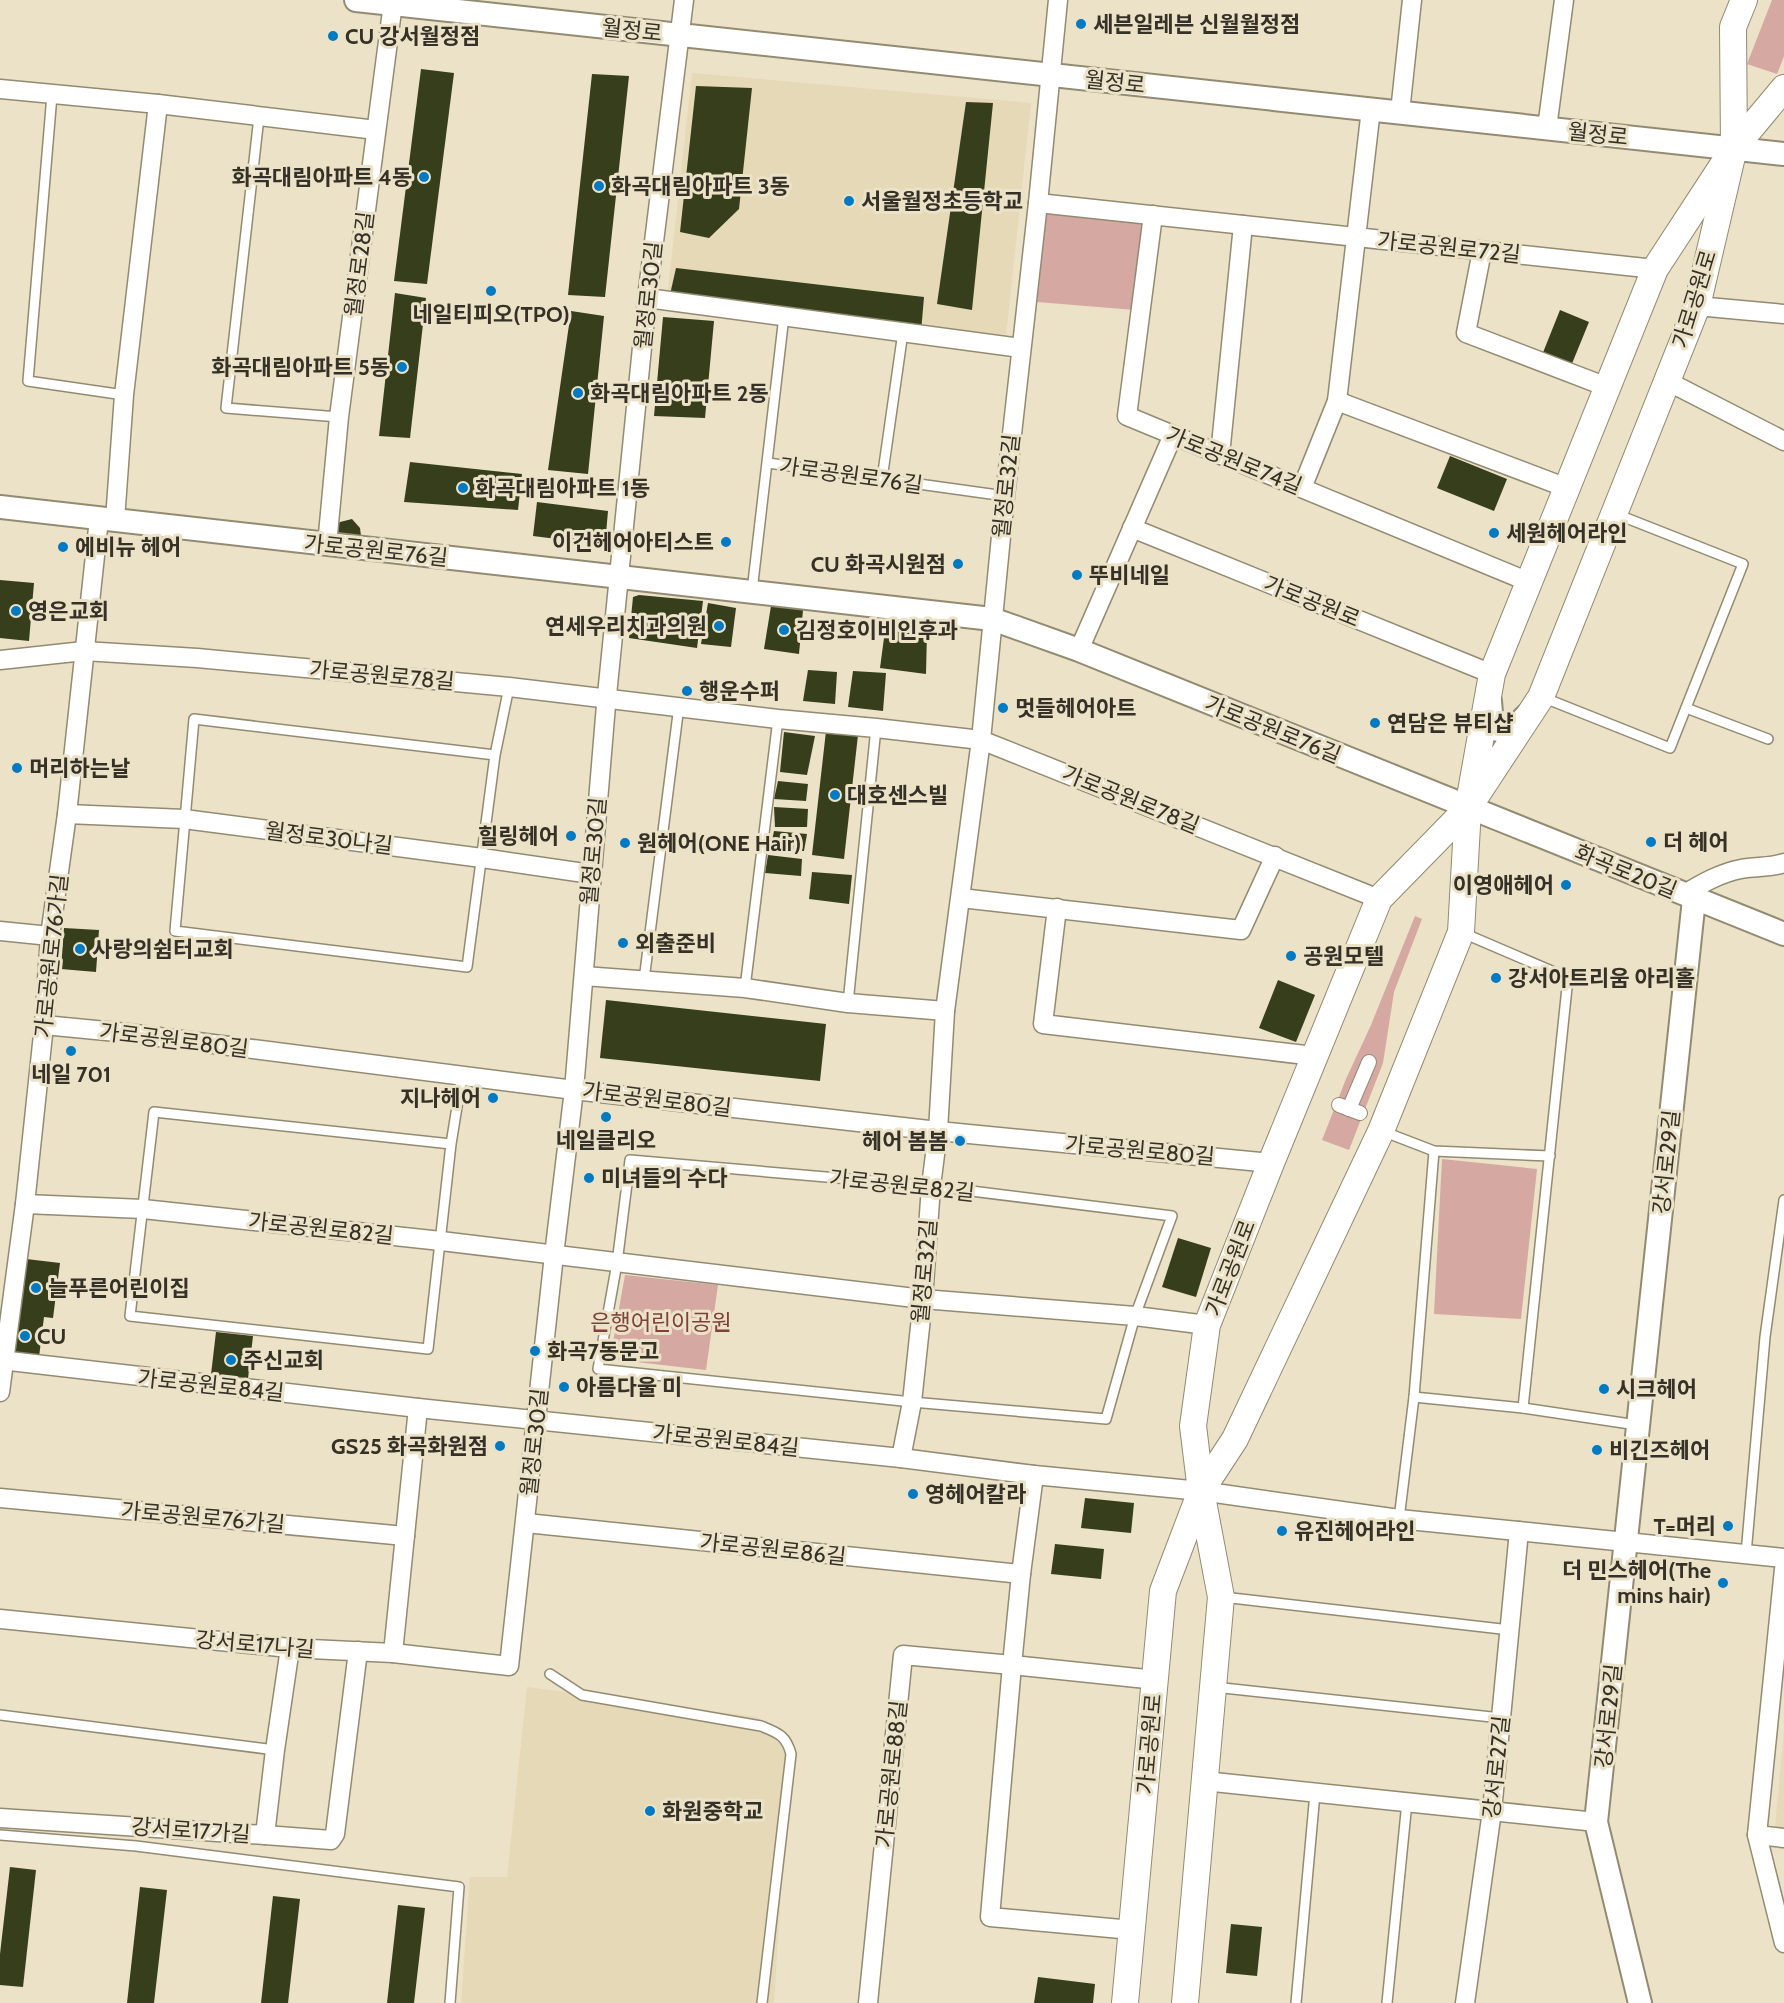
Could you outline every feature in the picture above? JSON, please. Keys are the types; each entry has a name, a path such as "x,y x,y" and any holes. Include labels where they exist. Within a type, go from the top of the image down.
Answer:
{"main road":[{"name":"가로공원로","path":"1185,2003 1221,1597 1201,1491 1193,1426 1207,1325 1379,899 1468,808 1541,697 1697,306 1734,148 1733,27 1740,1"},
{"path":"1733,27 1737,65 1741,79 1746,85 1757,92 1764,92 1784,80"},
{"name":"가로공원로","path":"1125,2003 1163,1591 1201,1491 1235,1439 1381,1131 1461,932 1468,808 1492,674 1655,269 1734,148 1784,88"},
{"path":"1655,269 1675,248 1691,243 1696,249 1701,264 1697,306"}],"street":[{"name":"월정로","path":"356,0 446,5 680,36 1784,154"},
{"name":"월정로30길","path":"509,1666 574,1090 606,699 647,298 684,0"},
{"name":"월정로32길","path":"901,1458 912,1402 938,1131 945,1011 981,740 1058,0"},
{"path":"1400,112 1412,0"},
{"path":"1547,128 1564,0"},
{"name":"월정로28길","path":"327,545 339,417 393,3"},
{"path":"0,89 158,104 376,130"},
{"name":"가로공원로76가길","path":"0,1392 2,1361 25,1204 44,1025 50,936 67,814 84,651 107,519 124,395 158,104"},
{"path":"1302,488 1337,401 1371,109"},
{"name":"가로공원로72길","path":"1038,203 1655,269"},
{"name":"가로공원로74길","path":"1153,215 1127,416 1529,582"},
{"path":"1220,454 1243,225"},
{"path":"1482,251 1466,333 1607,387"},
{"path":"647,298 1021,348"},
{"path":"1697,306 1784,314"},
{"path":"1667,381 1784,441"},
{"path":"1337,401 1567,488"},
{"path":"1078,650 1173,435"},
{"name":"가로공원로76길","path":"0,507 992,619 1078,650 1468,808"},
{"name":"가로공원로","path":"1132,528 1492,674"},
{"name":"가로공원로78길","path":"0,660 84,651 197,658 509,687 981,740 1379,899"},
{"path":"1492,674 1490,713 1492,725 1498,730 1511,731 1541,697"},
{"name":"화곡로20길","path":"1468,808 1784,934"},
{"name":"월정로30나길","path":"67,814 184,819 591,874"},
{"path":"961,898 1241,930 1275,856"},
{"path":"1689,897 1704,882 1740,869 1784,863"},
{"name":"강서로29길","path":"1640,2003 1596,1822 1639,1426 1689,897"},
{"path":"1057,908 1043,1024 1314,1056"},
{"path":"0,931 50,936"},
{"path":"584,976 745,988 848,1003 945,1011"},
{"name":"가로공원로80길","path":"44,1025 127,1033 574,1090 938,1131 1271,1163"},
{"path":"1350,1109 1369,1062"},
{"name":"가로공원로82길","path":"25,1204 143,1209 441,1241 923,1299 1135,1316 1207,1325"},
{"name":"가로공원로84길","path":"2,1361 418,1408 901,1458 1034,1475 1201,1491 1399,1519 1784,1558"},
{"path":"393,1653 418,1408"},
{"path":"1034,1475 1021,1574 990,1917 1132,1930"},
{"name":"가로공원로76가길","path":"0,1498 405,1536"},
{"name":"가로공원로86길","path":"526,1523 1021,1574"},
{"name":"강서로27길","path":"1466,2003 1492,1811 1519,1531"},
{"path":"1784,1569 1757,1835 1784,1943"},
{"name":"강서로17나길","path":"0,1619 290,1648 393,1653 509,1666"},
{"name":"강서로17가길","path":"0,1818 265,1835 290,1648"},
{"path":"265,1835 331,1840 335,1834 358,1651"},
{"name":"가로공원로88길","path":"868,2003 903,1655 1156,1680"},
{"path":"1204,1781 1596,1822"},
{"path":"1757,1835 1784,1838"}],"lane":[{"path":"52,95 28,381 124,395"},
{"path":"259,117 226,408 339,417"},
{"name":"가로공원로76길","path":"752,591 784,316"},
{"path":"882,479 903,332"},
{"name":"가로공원로76길","path":"768,463 1005,496"},
{"path":"1541,697 1670,748 1686,708 1743,564 1614,513"},
{"path":"495,755 194,719 175,931 467,967 495,755 509,687"},
{"path":"644,980 680,706"},
{"path":"1686,708 1768,739"},
{"path":"745,988 778,719"},
{"path":"848,1003 876,728"},
{"path":"1461,932 1569,978 1523,1408"},
{"path":"451,1144 154,1112 130,1316 428,1349 451,1144 462,1076"},
{"path":"1381,1131 1434,1151 1550,1156"},
{"path":"1399,1519 1414,1396 1434,1151"},
{"name":"가로공원로82길","path":"630,1160 931,1186 1172,1216 1135,1316 1106,1419 912,1402 597,1369 616,1263 630,1160"},
{"path":"1746,1554 1765,1336 1784,1200"},
{"path":"1414,1396 1523,1408 1639,1426"},
{"path":"1221,1597 1510,1630"},
{"path":"550,1674 582,1695 761,1726 777,1732 787,1741 791,1754 762,2003"},
{"path":"1213,1687 1501,1718"},
{"path":"0,1715 275,1750"},
{"path":"1296,2003 1315,1793"},
{"path":"1387,2003 1407,1802"},
{"path":"0,1835 136,1846 459,1887 450,2003"}],"shaded area":[{"name":"서울월정초등학교","path":"692,73 1031,103 1006,335 667,299"},
{"name":"화원중학교","path":"527,1687 757,1717 790,1745 774,2003 461,2003 470,1877 507,1877"},
{"path":"1784,1730 1784,1829 1775,1828"}],"green space":[{"path":"1772,0 1784,0 1784,56 1777,74 1747,64"},
{"path":"1047,210 1145,219 1135,310 1037,302"},
{"path":"1415,916 1422,919 1394,992 1383,1063 1349,1150 1322,1140"},
{"path":"1442,1159 1537,1169 1521,1319 1434,1314"},
{"name":"은행어린이공원","path":"625,1275 718,1285 706,1370 610,1359"}],"building":[{"name":"화곡대림아파트 4동","path":"421,69 454,73 427,284 394,281"},
{"name":"화곡대림아파트 3동","path":"592,74 629,76 605,297 568,295"},
{"path":"696,86 752,88 739,209 709,238 680,232"},
{"path":"966,102 993,103 972,310 937,304"},
{"path":"676,268 924,297 921,332 669,299"},
{"name":"화곡대림아파트 5동","path":"395,293 426,298 410,438 379,436"},
{"path":"1560,310 1589,322 1571,366 1542,355"},
{"name":"화곡대림아파트 2동","path":"571,311 604,316 588,474 548,470"},
{"path":"663,317 714,321 705,418 654,416"},
{"path":"1450,456 1507,479 1494,511 1437,488"},
{"name":"화곡대림아파트 1동","path":"410,462 522,474 518,510 404,502"},
{"path":"537,502 608,511 605,545 533,536"},
{"path":"352,519 360,528 361,536 358,540 336,537 337,525"},
{"name":"영은교회","path":"0,580 34,583 29,641 0,638"},
{"path":"639,595 703,601 697,648 629,638 633,597"},
{"name":"연세우리치과의원","path":"708,603 736,608 731,647 701,644"},
{"name":"김정호이비인후과","path":"771,606 803,610 799,654 764,649"},
{"path":"886,623 927,631 926,674 880,668"},
{"path":"808,670 837,672 835,704 803,701"},
{"path":"853,671 886,673 883,711 848,707"},
{"name":"대호센스빌","path":"826,731 858,735 844,859 812,855"},
{"path":"784,732 815,736 807,775 780,772"},
{"path":"778,781 808,784 806,801 774,799"},
{"path":"774,807 808,809 807,827 775,827"},
{"path":"774,831 807,834 804,851 770,850"},
{"path":"768,855 802,859 801,876 765,873"},
{"path":"812,872 852,875 849,904 809,899"},
{"name":"사랑의쉼터교회","path":"64,928 99,930 96,972 61,969"},
{"path":"1278,980 1315,995 1296,1042 1259,1028"},
{"path":"606,1000 826,1024 820,1081 600,1058"},
{"path":"1178,1238 1211,1248 1196,1297 1162,1287"},
{"path":"18,1258 60,1263 53,1318 44,1317 38,1365 5,1361"},
{"name":"주신교회","path":"216,1332 253,1336 247,1387 210,1383"},
{"path":"1085,1498 1134,1503 1131,1533 1081,1528"},
{"path":"1055,1544 1104,1549 1101,1579 1051,1574"},
{"path":"10,1867 36,1870 23,1987 0,1985 0,1954"},
{"path":"140,1887 167,1890 154,2003 127,2003"},
{"path":"273,1896 300,1899 288,2003 261,2003"},
{"path":"398,1905 425,1908 414,2003 387,2003"},
{"path":"1231,1924 1262,1927 1257,1976 1226,1973"},
{"path":"1038,1977 1095,1984 1093,2003 1034,2003"}],"place":[{"name":"세븐일레븐 신월월정점","path":"1081,24"},
{"name":"CU 강서월정점","path":"333,36"},
{"name":"화곡대림아파트 4동","path":"424,177"},
{"name":"화곡대림아파트 3동","path":"599,186"},
{"name":"서울월정초등학교","path":"849,201"},
{"name":"네일티피오(TPO)","path":"491,291"},
{"name":"화곡대림아파트 5동","path":"402,367"},
{"name":"화곡대림아파트 2동","path":"578,393"},
{"name":"화곡대림아파트 1동","path":"463,488"},
{"name":"세원헤어라인","path":"1494,533"},
{"name":"이건헤어아티스트","path":"726,542"},
{"name":"에비뉴 헤어","path":"63,547"},
{"name":"CU 화곡시원점","path":"958,564"},
{"name":"뚜비네일","path":"1077,575"},
{"name":"영은교회","path":"16,611"},
{"name":"연세우리치과의원","path":"719,626"},
{"name":"김정호이비인후과","path":"784,630"},
{"name":"행운수퍼","path":"687,691"},
{"name":"멋들헤어아트","path":"1003,708"},
{"name":"연담은 뷰티샵","path":"1375,723"},
{"name":"머리하는날","path":"17,768"},
{"name":"대호센스빌","path":"835,795"},
{"name":"힐링헤어","path":"571,836"},
{"name":"더 헤어","path":"1651,842"},
{"name":"원헤어(ONE Hair)","path":"625,843"},
{"name":"이영애헤어","path":"1566,885"},
{"name":"외출준비","path":"623,943"},
{"name":"사랑의쉼터교회","path":"80,949"},
{"name":"공원모텔","path":"1291,956"},
{"name":"강서아트리움 아리홀","path":"1496,978"},
{"name":"네일 701","path":"71,1051"},
{"name":"지나헤어","path":"493,1098"},
{"name":"네일클리오","path":"606,1117"},
{"name":"헤어 봄봄","path":"960,1141"},
{"name":"미녀들의 수다","path":"589,1178"},
{"name":"늘푸른어린이집","path":"36,1288"},
{"name":"CU","path":"25,1336"},
{"name":"화곡7동문고","path":"535,1351"},
{"name":"주신교회","path":"231,1360"},
{"name":"아름다울 미","path":"564,1387"},
{"name":"시크헤어","path":"1604,1389"},
{"name":"GS25 화곡화원점","path":"500,1446"},
{"name":"비긴즈헤어","path":"1597,1450"},
{"name":"영헤어칼라","path":"913,1494"},
{"name":"T=머리","path":"1728,1526"},
{"name":"유진헤어라인","path":"1282,1531"},
{"name":"더 민스헤어(The mins hair)","path":"1723,1583"},
{"name":"화원중학교","path":"650,1811"}]}
